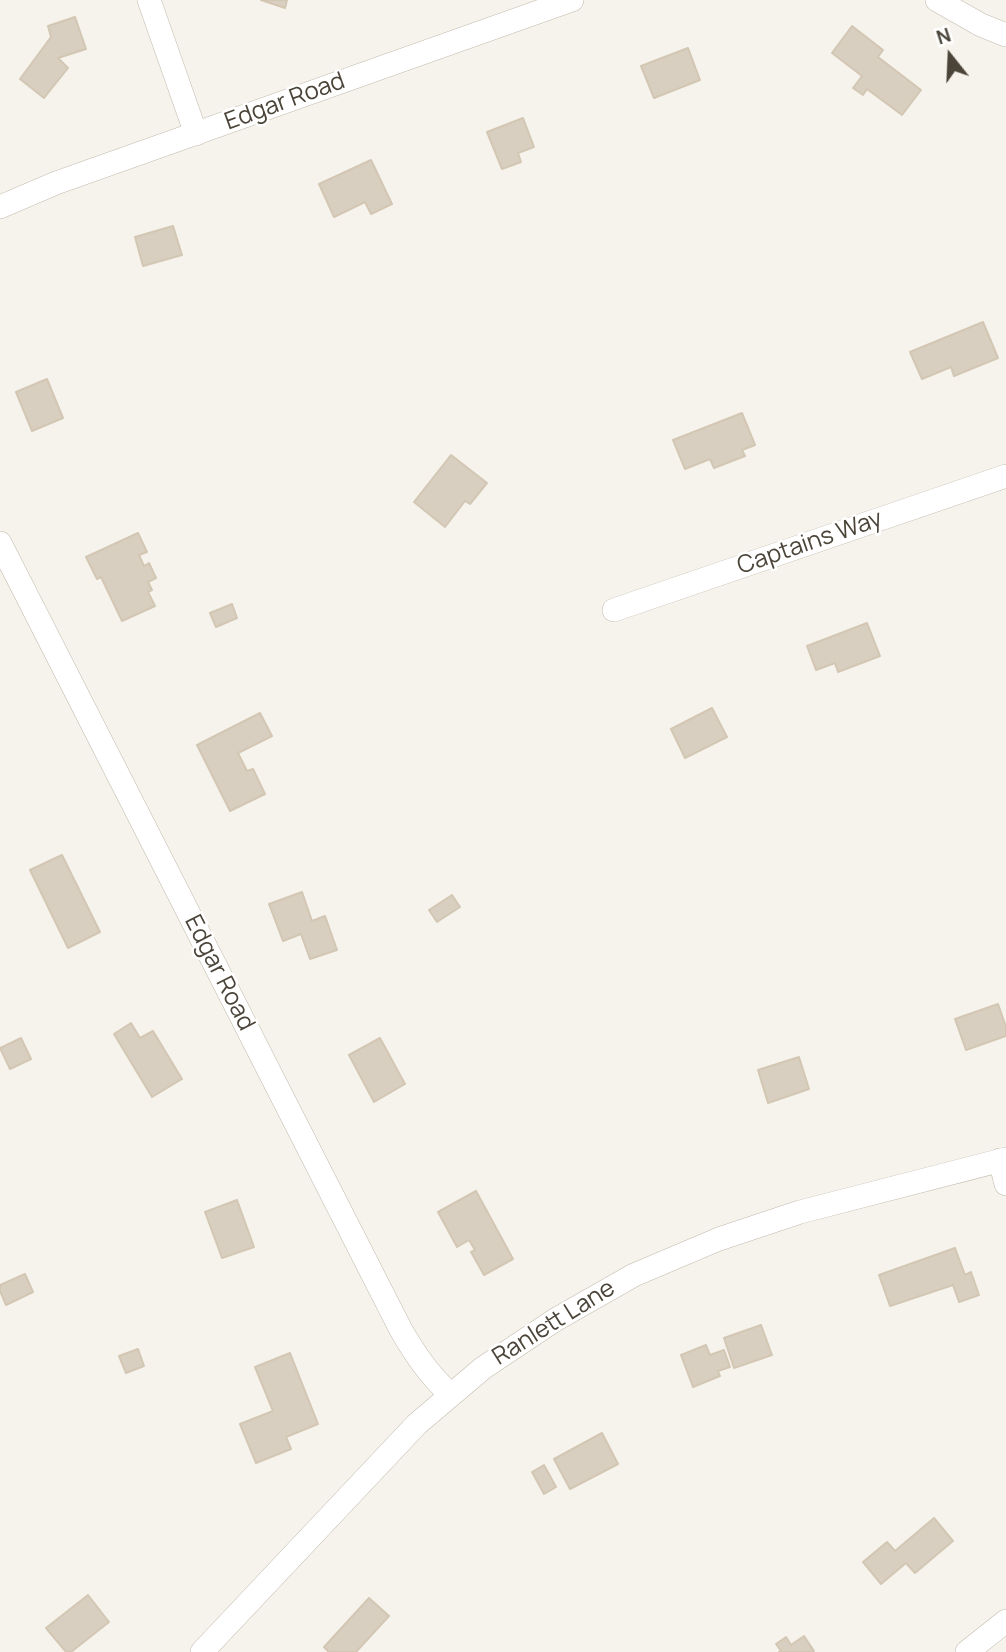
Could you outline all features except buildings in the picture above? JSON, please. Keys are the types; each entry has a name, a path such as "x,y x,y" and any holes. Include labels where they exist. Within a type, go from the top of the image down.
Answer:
{"street":[{"path":"149,0 196,134"},
{"name":"Edgar Road","path":"0,207 56,183 572,0"},
{"path":"937,0 981,25 1006,35"},
{"name":"Captains Way","path":"614,610 1006,476"},
{"name":"Edgar Road","path":"0,543 401,1330 432,1377 450,1394"},
{"path":"1003,1159 1006,1184"},
{"name":"Ranlett Lane","path":"202,1652 389,1452 450,1394 483,1368 555,1320 634,1275 676,1256 800,1212 1003,1159"},
{"path":"967,1652 1006,1621"}]}
